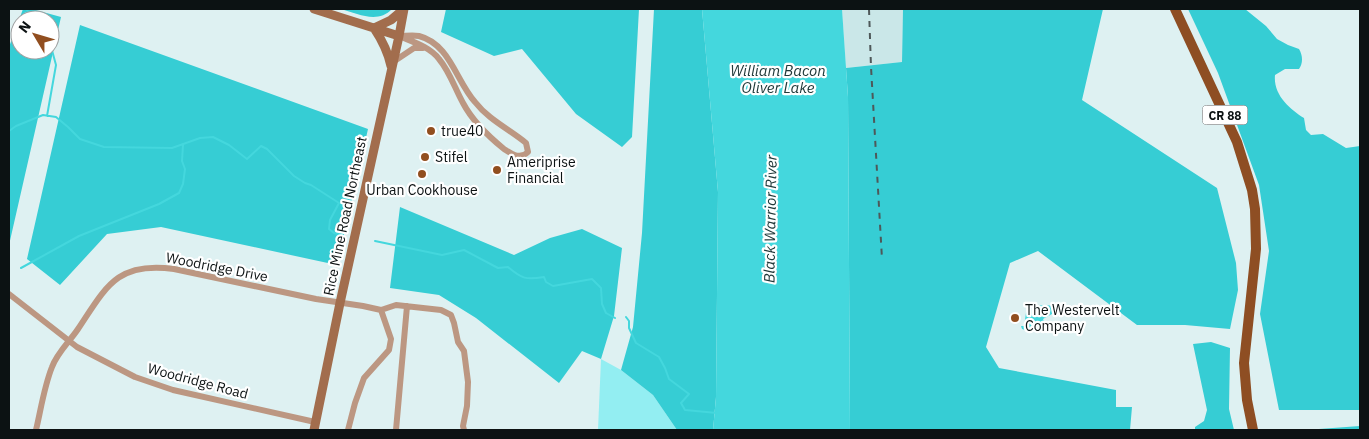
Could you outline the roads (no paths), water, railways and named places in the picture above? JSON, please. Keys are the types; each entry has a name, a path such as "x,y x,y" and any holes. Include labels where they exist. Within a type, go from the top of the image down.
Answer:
{"main road":[{"path":"314,9 399,36"},
{"path":"374,28 391,20 404,9"},
{"name":"Rice Mine Road Northeast","path":"315,426 404,9"},
{"name":"CR 88","path":"1175,9 1237,142 1252,190 1255,209 1256,249 1244,363 1246,391 1253,430"},
{"path":"374,28 383,41 392,66"}],"street":[{"path":"399,36 417,36 428,40 446,54 475,103 498,125 526,143 528,152 519,157 513,155 494,140 475,122 463,105 446,68 433,52 399,36"},
{"path":"392,66 414,48 426,48"},
{"name":"Woodridge Drive","path":"36,430 52,367 102,294 110,284 127,272 146,268 174,269 381,310"},
{"name":"Woodridge Road","path":"9,294 70,341 109,364 154,384 315,426"},
{"path":"348,430 354,403 364,378 389,350 391,339 381,310 396,305 441,310 451,315 458,342 464,351 468,382 464,430"},
{"path":"396,430 408,306"}],"water":[{"name":"William Bacon Oliver Lake","path":"702,9 842,9 848,97 850,430 713,430 716,397 718,192"},
{"path":"1033,306 1053,306 1054,309 1052,314 1043,319 1046,327 1042,329 1033,323 1028,331 1022,329 1021,326 1024,326 1026,313"}],"waterway":[{"path":"47,116 56,65 55,60"},
{"path":"9,131 16,126 43,115 56,117 80,139 104,147 172,148 200,138 213,137 229,145 247,159 261,146 267,149 294,176 339,203 330,220 329,229 334,233 342,235"},
{"path":"21,268 79,236 159,204 179,193 183,184 185,169 182,161 183,145"},
{"path":"375,241 442,255 464,250 498,268 508,267 524,278 544,277 546,282 553,286 592,279 601,288 602,304 606,313 615,318"},
{"path":"626,317 636,343 659,357 669,379 689,394 681,403 685,410 717,413"}],"railway":[{"path":"869,9 882,259"}],"place":[{"name":"true40","path":"431,131"},
{"name":"Stifel","path":"425,157"},
{"name":"Ameriprise Financial","path":"497,170"},
{"name":"Urban Cookhouse","path":"422,174"},
{"name":"The Westervelt Company","path":"1015,318"}],"water label":[{"name":"Black Warrior River","path":"770,219"}]}
